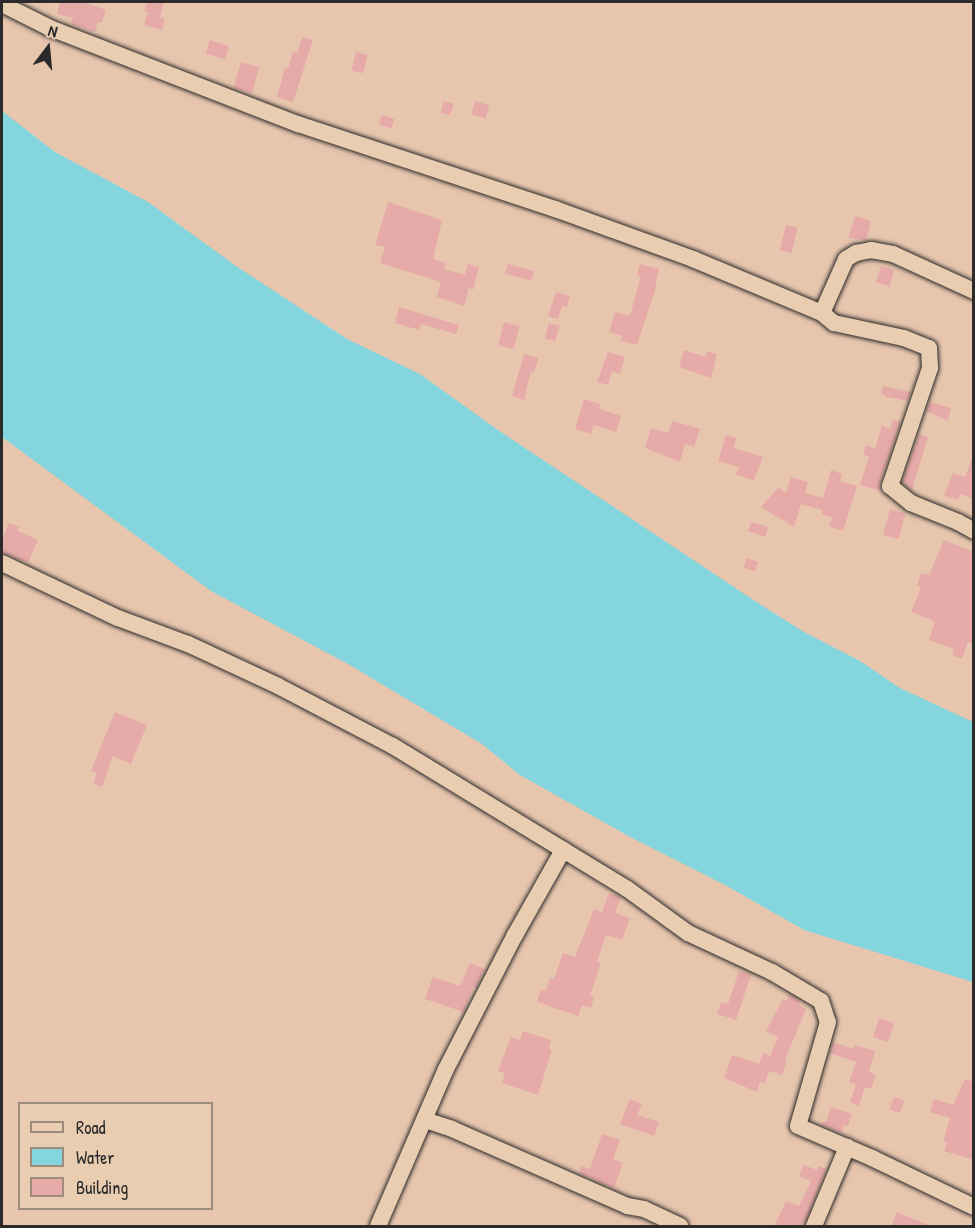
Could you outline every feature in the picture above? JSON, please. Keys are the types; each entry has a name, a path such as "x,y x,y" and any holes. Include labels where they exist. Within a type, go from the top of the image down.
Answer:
{"street":[{"path":"2,4 50,28 298,124 555,208 693,259 822,313 834,323 904,338 929,348 930,368 890,486 911,503 974,531"},
{"path":"822,313 846,259 871,250 893,254 974,291"},
{"path":"2,563 118,618 188,644 278,686 393,746 626,888 688,933 772,972 821,1001 828,1022 798,1126 974,1207"},
{"path":"378,1227 446,1069 485,991 563,850"},
{"path":"425,1120 452,1129 627,1206 644,1209 680,1227"},
{"path":"814,1227 847,1147"}],"water":[{"path":"2,111 55,152 148,202 236,266 347,339 420,374 495,428 804,632 860,661 900,688 973,722 973,982 804,930 727,886 632,838 520,775 482,744 348,664 211,591 2,437"}],"building":[{"path":"60,2 84,2 106,10 102,23 98,22 95,32 71,24 72,18 57,14"},
{"path":"147,2 164,2 160,17 165,19 162,30 144,25 148,12 144,11"},
{"path":"302,37 313,40 293,102 277,97 285,68 288,69 293,52 297,53"},
{"path":"210,40 229,46 225,59 206,53"},
{"path":"356,52 368,55 363,73 351,70"},
{"path":"241,62 259,67 252,93 234,88"},
{"path":"444,101 454,104 450,115 440,112"},
{"path":"475,101 489,105 486,119 471,114"},
{"path":"382,115 394,119 391,129 379,125"},
{"path":"388,202 442,220 433,259 446,263 444,269 465,275 468,264 479,267 473,290 469,288 464,306 437,297 441,282 380,263 385,247 375,245"},
{"path":"855,216 871,221 866,240 848,238"},
{"path":"786,225 798,228 791,253 780,250"},
{"path":"508,264 534,271 531,281 505,274"},
{"path":"640,264 659,269 655,284 657,284 637,345 621,341 622,336 609,332 615,312 630,316 641,276 637,275"},
{"path":"881,266 894,270 889,286 876,282"},
{"path":"556,292 570,296 567,307 562,306 558,319 548,316"},
{"path":"399,307 459,325 456,334 421,324 419,330 395,323"},
{"path":"504,322 520,326 514,349 498,345"},
{"path":"549,323 560,326 555,341 545,338"},
{"path":"684,350 706,357 707,351 717,354 711,378 679,367"},
{"path":"608,352 625,357 620,374 612,371 608,385 597,382"},
{"path":"524,354 539,358 534,372 531,371 524,400 512,396"},
{"path":"883,386 911,392 908,401 887,397 881,393"},
{"path":"584,399 600,404 599,409 621,416 616,432 594,425 591,434 575,429"},
{"path":"930,402 951,408 948,421 926,411"},
{"path":"893,420 901,422 880,483 881,491 860,485 869,456 863,455 866,445 875,448 882,426 890,429"},
{"path":"673,421 700,429 694,447 685,444 680,462 645,448 651,428 668,433"},
{"path":"919,434 928,437 912,490 902,482"},
{"path":"726,435 736,438 734,448 763,457 754,480 736,475 739,467 718,461"},
{"path":"972,458 974,499 960,494 958,500 944,496 953,473 965,477"},
{"path":"831,470 842,474 840,481 857,486 843,531 829,526 832,518 821,514 822,510 801,504 794,527 761,507 779,487 786,493 791,477 808,482 805,493 823,498"},
{"path":"890,509 905,513 898,539 883,535"},
{"path":"751,522 768,527 766,537 748,532"},
{"path":"9,523 19,527 18,531 38,540 28,563 2,553 2,539"},
{"path":"944,540 974,552 974,644 968,642 962,659 952,655 954,649 929,640 935,622 911,612 921,587 917,586 921,573 929,575"},
{"path":"747,558 758,562 755,572 744,567"},
{"path":"115,712 147,725 131,764 113,756 102,787 93,784 97,773 91,771"},
{"path":"609,893 621,897 615,913 630,918 622,940 606,935 597,962 601,963 590,996 594,997 591,1008 582,1005 578,1016 537,1002 541,989 546,991 550,978 554,979 563,953 575,957 594,909 602,912"},
{"path":"470,963 485,969 476,988 473,987 464,1012 425,999 433,977 460,986"},
{"path":"739,971 751,975 736,1020 717,1014 721,1002 728,1004"},
{"path":"789,994 800,1001 799,1005 806,1009 785,1060 787,1061 782,1075 769,1071 765,1083 760,1082 757,1092 724,1078 732,1055 759,1064 763,1053 770,1056 778,1037 766,1031 783,999 787,1001"},
{"path":"879,1018 894,1023 888,1042 873,1037"},
{"path":"523,1031 551,1040 549,1049 552,1050 538,1095 502,1083 505,1073 498,1071 511,1037 520,1040"},
{"path":"833,1042 853,1049 855,1045 875,1051 869,1072 876,1075 871,1089 865,1087 859,1106 850,1102 856,1084 849,1082 856,1062 830,1053"},
{"path":"965,1079 974,1082 974,1160 944,1151 947,1142 943,1141 950,1118 930,1112 934,1099 953,1105"},
{"path":"894,1097 904,1101 899,1113 889,1109"},
{"path":"630,1099 642,1104 637,1115 659,1122 654,1136 620,1124"},
{"path":"831,1107 852,1114 848,1126 844,1125 841,1133 822,1125 823,1121 826,1122"},
{"path":"602,1134 620,1140 613,1159 623,1163 614,1188 628,1195 579,1173 581,1166 590,1169"},
{"path":"804,1165 817,1170 819,1166 826,1169 804,1227 774,1227 786,1201 799,1206 811,1181 799,1176"},
{"path":"897,1212 931,1226 931,1227 891,1227"}]}
